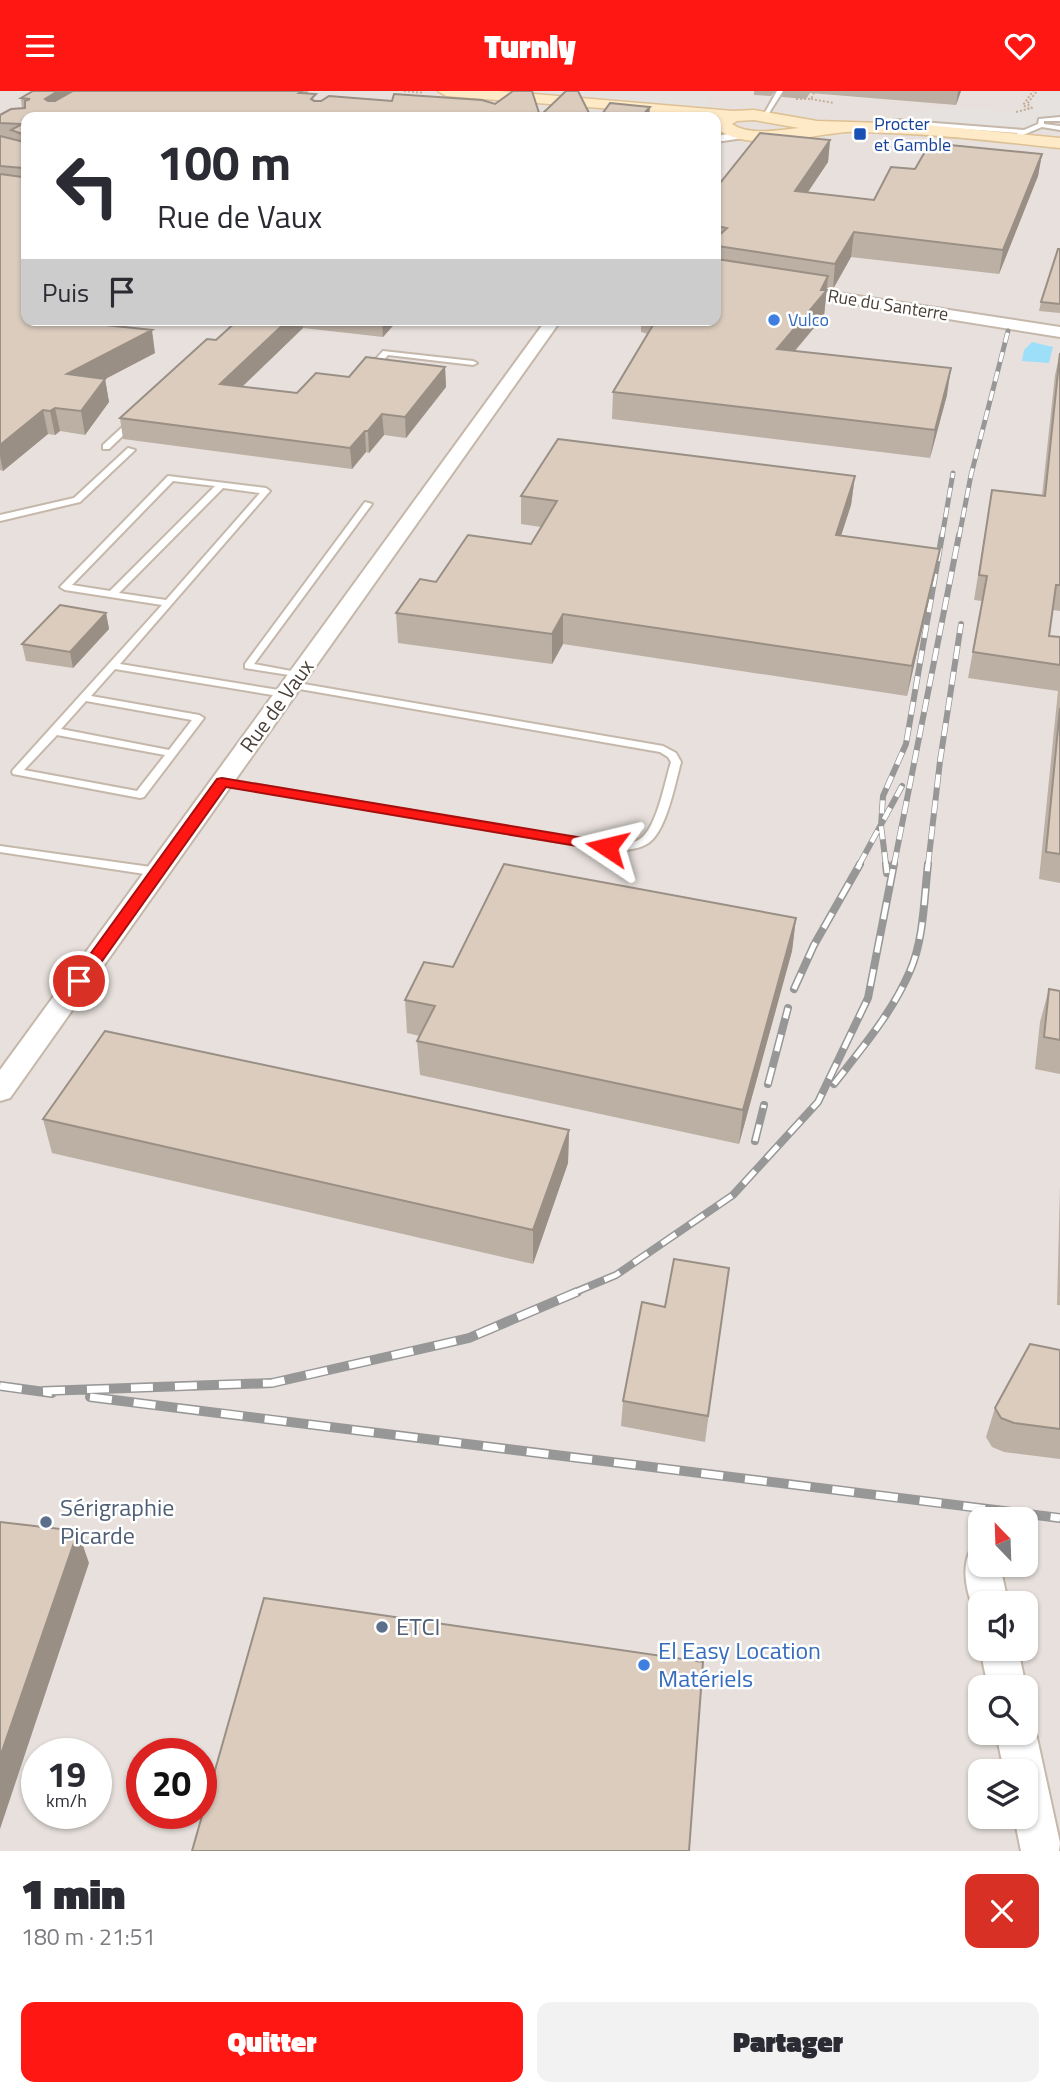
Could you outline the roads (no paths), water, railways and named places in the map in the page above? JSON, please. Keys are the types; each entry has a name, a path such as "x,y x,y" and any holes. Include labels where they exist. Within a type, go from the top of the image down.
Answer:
{"main road":[{"path":"446,91 641,112"},
{"path":"721,128 765,115 786,128"},
{"path":"721,128 746,135 786,128 876,128 969,138 1019,135 1060,142"}],"street":[{"name":"Rue du Santerre","path":"782,288 1060,333"},
{"name":"Rue de Vaux","path":"0,1091 550,326"},
{"path":"1037,1829 1040,1846"}],"lane":[{"path":"765,115 780,91"},
{"path":"1041,125 1039,122 1044,120 1060,120"},
{"path":"1019,135 1041,125 1060,128"},
{"path":"376,364 386,353 473,363"},
{"path":"106,447 146,410"},
{"path":"0,518 77,500 131,450"},
{"path":"84,698 199,717 140,795 17,772 54,731 113,666 266,491 171,478 65,587 168,603"},
{"path":"113,594 221,485"},
{"path":"292,685 248,666 368,504"},
{"path":"113,666 292,685 663,749 672,755 676,762 653,831 645,841 607,847 222,782"},
{"path":"54,731 172,753"},
{"path":"0,849 158,872"}],"water":[{"path":"1032,342 1053,347 1049,363 1022,361 1024,350"}],"railway":[{"path":"959,537 971,475 1008,331"},
{"path":"942,537 953,473"},
{"path":"881,824 883,796 906,744 942,535"},
{"path":"894,865 959,535"},
{"path":"928,865 940,761 961,624"},
{"path":"881,824 902,786"},
{"path":"859,865 881,824"},
{"path":"881,824 886,865"},
{"path":"794,989 814,945 860,864"},
{"path":"886,864 887,873"},
{"path":"573,1293 616,1275 733,1195 818,1102 868,998 894,864"},
{"path":"834,1084 885,1016 910,971 921,932 928,864"},
{"path":"768,1084 788,1008"},
{"path":"755,1141 764,1105"},
{"path":"43,1391 272,1383 469,1338 577,1292"},
{"path":"0,1386 52,1393"},
{"path":"90,1397 1060,1518"}],"place":[{"name":"Procter et Gamble","path":"860,134"},
{"name":"Vulco","path":"774,320"},
{"name":"Sérigraphie Picarde","path":"46,1522"},
{"name":"ETCI","path":"382,1627"},
{"name":"El Easy Location Matériels","path":"644,1665"}]}
